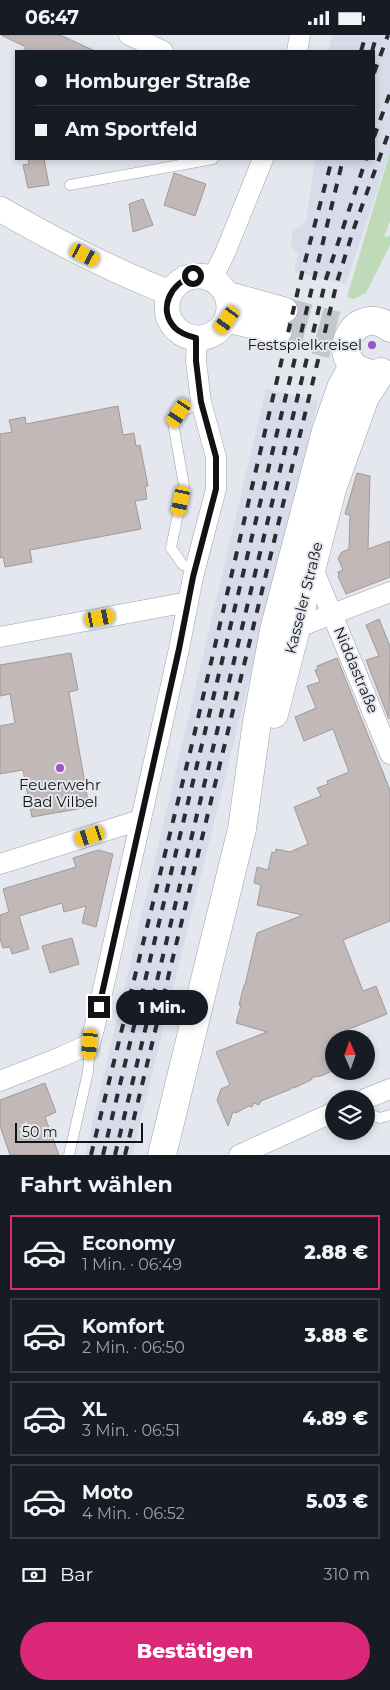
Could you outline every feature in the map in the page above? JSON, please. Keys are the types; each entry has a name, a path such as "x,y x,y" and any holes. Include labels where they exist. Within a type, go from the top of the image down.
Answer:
{"main road":[{"name":"Kasseler Straße","path":"360,334 361,372 371,374 385,369"},
{"name":"Kasseler Straße","path":"162,1155 242,829 257,722 274,630 326,431 360,334"},
{"name":"Kasseler Straße","path":"242,829 250,809 340,463 365,397 385,369"}],"street":[{"path":"129,35 161,50"},
{"path":"297,50 300,35"},
{"path":"227,320 282,321 220,287 203,276 193,276 184,279 176,285 170,293 167,305 169,317 175,327 184,335 196,338 209,336 219,330 227,320 229,311 220,287 225,253 264,160"},
{"path":"0,209 51,239 101,264 170,293"},
{"path":"0,1081 90,1044 179,649 195,568 216,489 216,457 201,402 196,361 196,338"},
{"name":"Niddastraße","path":"312,566 388,743"},
{"path":"332,615 390,592"},
{"path":"0,637 188,602"},
{"name":"Niddastraße","path":"296,628 332,615"},
{"path":"0,864 140,820"},
{"path":"375,1095 390,1089"},
{"path":"239,1155 325,1116"}],"lane":[{"path":"70,185 208,160"},
{"path":"195,568 183,565 171,548 184,485 172,423 179,413 201,402"},
{"path":"69,1155 88,1072 90,1044"},
{"path":"375,1116 380,1118 390,1115"}],"shaded area":[{"path":"332,35 390,35 390,151 346,284 294,272 298,254 291,245 293,231 306,222 315,160 375,160 375,50 329,50"},
{"path":"266,389 318,401 132,1155 85,1155"}],"green space":[{"path":"390,152 390,221 384,237 390,236 390,245 366,293 354,299 347,297"}],"building":[{"path":"1,35 60,35 93,50 24,50 26,47"},
{"path":"28,160 44,160 49,185 28,188 23,165 29,164"},
{"path":"174,173 206,184 195,216 164,205"},
{"path":"143,199 153,225 133,232 129,204"},
{"path":"118,406 123,435 134,433 136,446 140,445 148,486 145,486 147,499 135,501 141,529 30,550 32,562 5,567 3,557 0,558 0,434 12,432 9,420 25,417 26,424"},
{"path":"357,473 370,476 368,549 390,541 390,577 346,594 338,576 338,572 343,570 338,558 342,552 349,549 350,515 345,514"},
{"path":"379,619 390,646 389,719 366,660 379,656 366,625"},
{"path":"71,653 78,690 69,692 89,807 32,817 23,770 0,774 0,726 15,723 10,694 0,696 0,665"},
{"path":"337,658 390,790 390,921 343,940 363,991 376,986 387,1014 347,1030 325,1030 325,1074 313,1077 311,1080 294,1088 292,1087 261,1101 259,1105 254,1103 252,1107 249,1106 236,1113 233,1112 228,1126 217,1100 221,1089 230,1085 216,1052 267,1032 236,1023 257,933 303,915 257,905 261,885 254,883 257,867 268,870 272,852 275,853 276,849 290,852 308,844 294,807 321,796 317,788 328,784 327,781 349,772 333,729 304,741 295,717 316,708 307,686 320,682 315,670 318,669 317,666"},
{"path":"98,850 113,854 96,927 82,923 86,906 64,912 62,903 19,916 29,949 12,954 10,947 3,948 0,939 0,915 9,912 3,889 76,867 73,858"},
{"path":"72,938 79,964 50,973 42,946"},
{"path":"45,1083 56,1112 45,1117 59,1155 10,1155 0,1126 0,1100"}],"tunnel":[{"path":"285,310 337,324"},
{"path":"279,332 332,346"}],"railway":[{"path":"361,50 366,35"},
{"path":"372,50 377,35"},
{"path":"375,70 388,35"},
{"path":"375,134 390,93"},
{"path":"125,1155 337,282 354,228 390,129"},
{"path":"91,1155 192,744 302,273 332,160"},
{"path":"103,1155 343,160"},
{"path":"115,1155 326,279 366,160"}],"place":[{"name":"Festspielkreisel","path":"372,345"},
{"name":"Feuerwehr Bad Vilbel","path":"60,768"}],"route":[{"path":"99,1007 179,649 193,577 216,489 216,457 201,402 196,361 196,338 184,335 175,327 169,317 167,305 170,293 176,285 184,279 193,276"}]}
